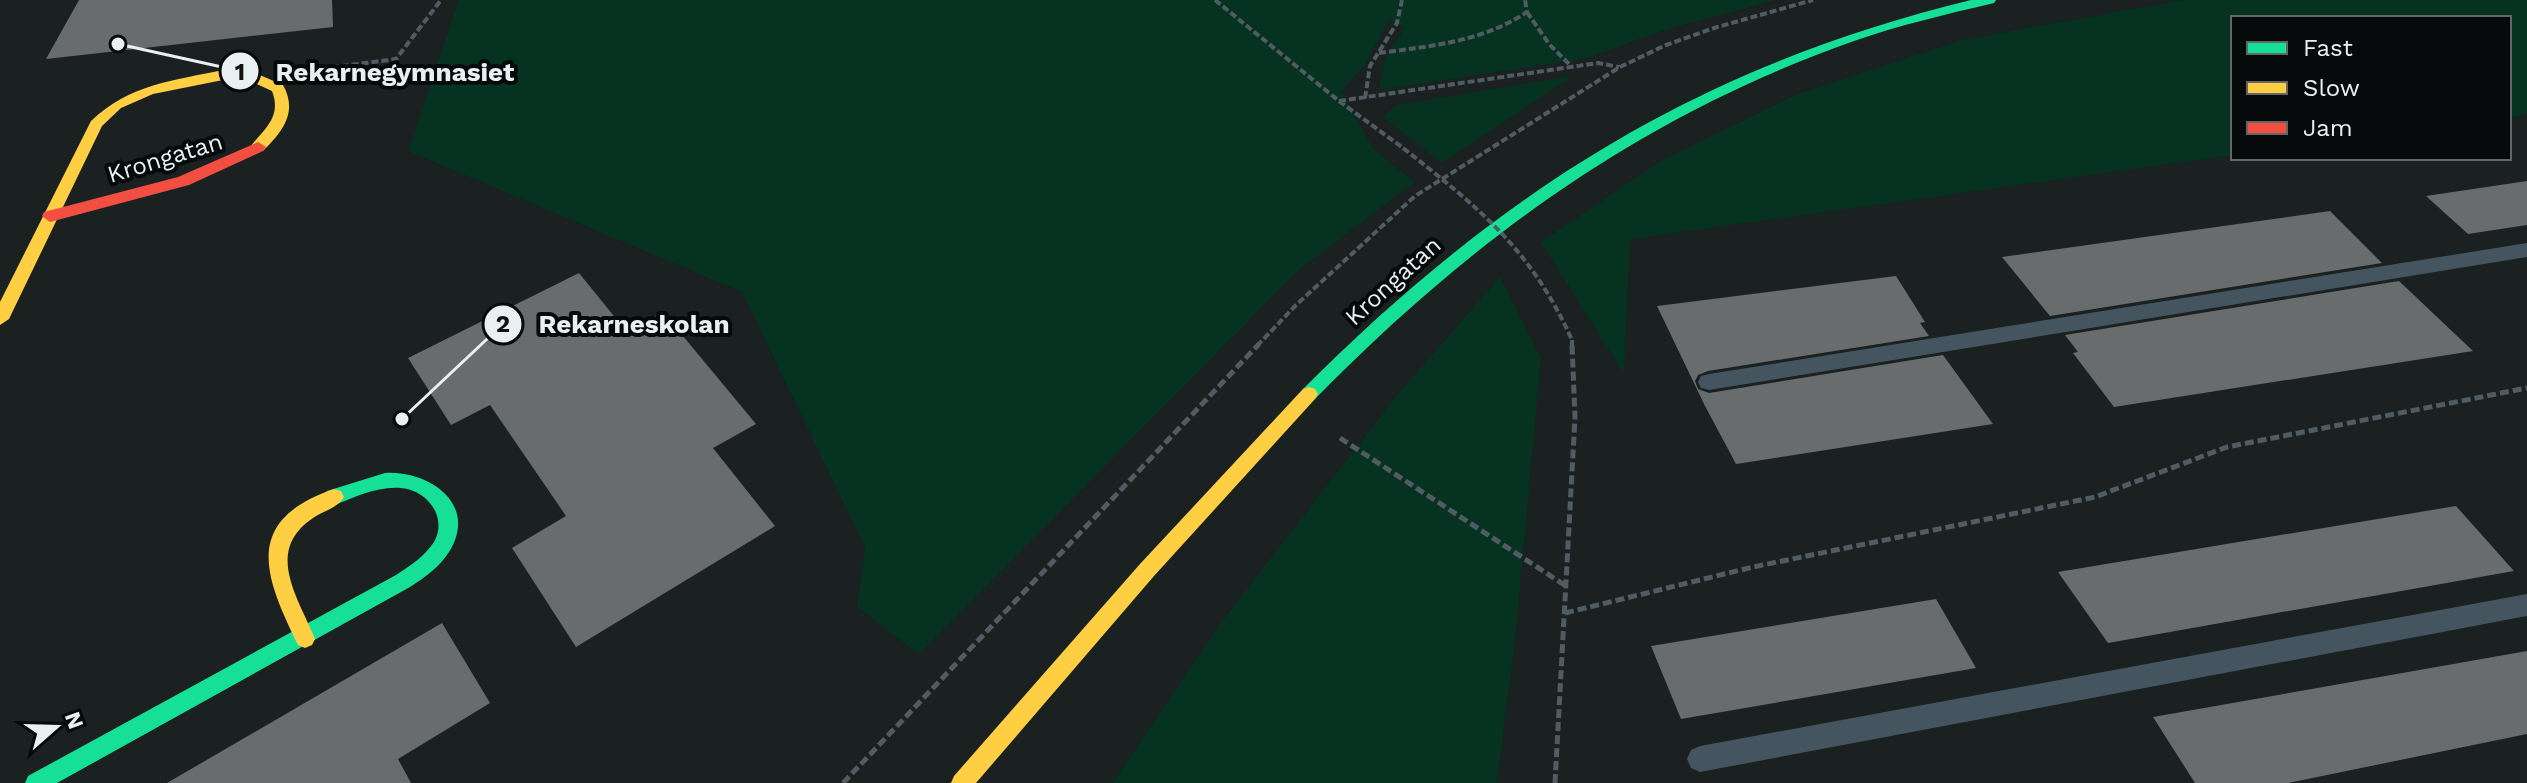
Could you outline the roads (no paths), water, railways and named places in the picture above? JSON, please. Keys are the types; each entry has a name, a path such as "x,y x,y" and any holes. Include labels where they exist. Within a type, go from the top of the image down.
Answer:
{"street":[{"name":"Krongatan","path":"962,783 1174,538 1323,377 1433,273 1542,193 1630,139 1722,91 1831,45 1989,0"},
{"name":"Krongatan","path":"0,319 50,216 96,124 116,105 149,90 186,80 223,75 253,77 278,88 285,106 279,123 265,143 241,160 212,173 50,216"},
{"path":"36,783 305,639 426,567 448,538 448,514 433,490 407,480 374,483 338,494 303,513 278,538 274,556 305,639"}],"lane":[{"path":"1709,382 2527,250"},
{"path":"1700,759 2527,605"}],"place":[{"name":"Rekarnegymnasiet","path":"118,44"},
{"name":"Rekarneskolan","path":"402,419"}]}
